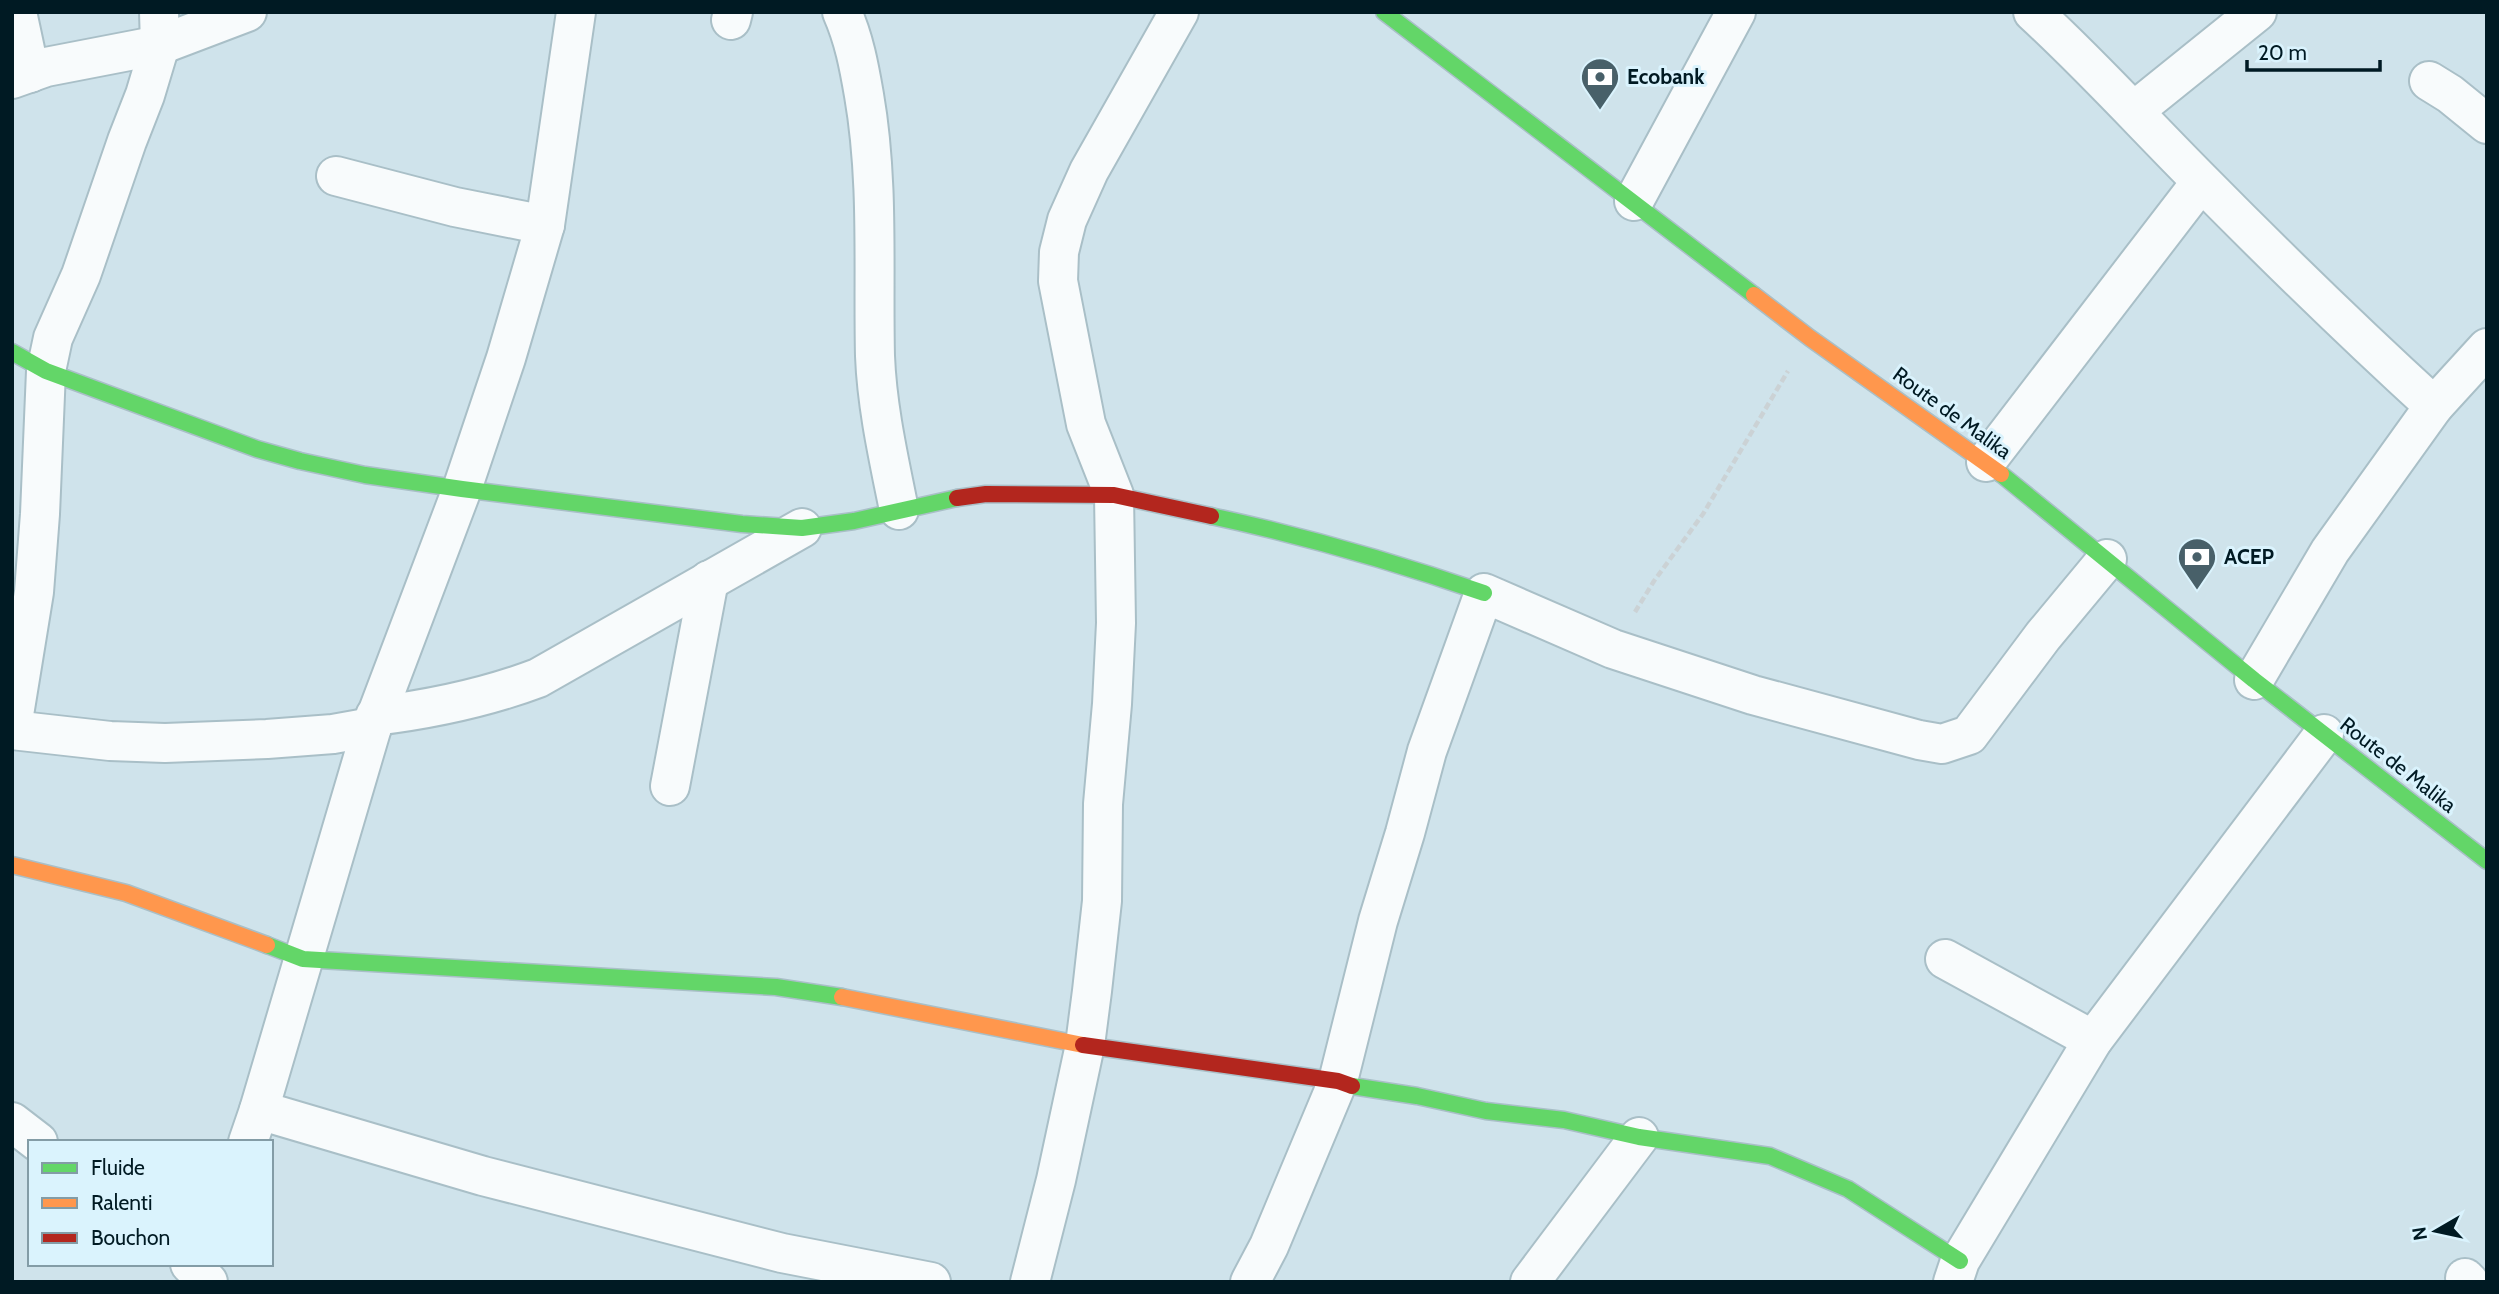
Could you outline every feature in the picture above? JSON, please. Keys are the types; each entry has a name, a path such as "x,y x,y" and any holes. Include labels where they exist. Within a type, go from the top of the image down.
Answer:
{"street":[{"path":"17,12 21,76 160,29 247,12"},
{"path":"576,12 545,225 506,358 462,489 374,722 254,1126 482,1176 782,1253 931,1282"},
{"path":"842,12 858,59 870,127 875,194 875,360 885,441 899,510"},
{"path":"1030,1282 1056,1180 1085,1045 1102,901 1103,804 1116,623 1114,495 1086,424 1058,281 1059,252 1068,220 1088,171 1178,12"},
{"name":"Route de Malika","path":"1384,12 1810,338 1986,462 2254,680 2487,861"},
{"path":"1634,201 1736,12"},
{"path":"2033,12 2085,60 2337,317 2434,405"},
{"path":"2134,111 2257,12"},
{"path":"160,29 145,95 81,275 53,338 46,371 34,592 12,728 110,741 165,743 267,739 333,734 498,693 538,678 802,528"},
{"path":"2429,81 2487,124"},
{"path":"336,176 455,207 545,225"},
{"path":"1986,462 2202,182"},
{"path":"2254,680 2330,551 2434,405 2487,348"},
{"path":"12,352 46,371 257,449 365,475 462,489 742,524 802,528 854,521 957,498 986,495 1114,495 1293,534 1405,566 1484,593 1613,649 1753,695 1942,744 1969,735 2043,636 2107,559"},
{"path":"670,786 709,580"},
{"path":"1250,1282 1269,1246 1338,1082 1378,921 1427,751 1484,593"},
{"path":"12,865 126,893 303,959 776,987 875,1002 1085,1045 1338,1082 1486,1111 1564,1120 1639,1136 1770,1156 1848,1189 1956,1271 2094,1040 2324,734"},
{"path":"1945,959 2094,1040"},
{"path":"12,1122 35,1140"},
{"path":"1530,1282 1639,1136"}],"path":[{"path":"1613,649 1654,581 1703,514 1810,338"}],"traffic: fast":[{"path":"1384,12 1754,295"},
{"path":"12,352 46,371 257,449 365,475 742,524 802,528 854,521 957,498"},
{"path":"2001,474 2254,680 2487,861"},
{"path":"1211,516 1349,550 1484,593"},
{"path":"267,945 303,959 776,987 842,997"},
{"path":"1352,1086 1486,1111 1564,1120 1639,1137 1770,1156 1848,1189 1960,1261"}],"traffic: slow":[{"path":"1754,295 2001,474"},
{"path":"12,865 126,893 267,945"},
{"path":"842,997 1083,1045"}],"traffic: jam":[{"path":"957,498 986,494 1114,495 1211,516"},
{"path":"1083,1045 1338,1081 1352,1086"}],"place":[{"name":"Ecobank","path":"1600,111"},
{"name":"ACEP","path":"2197,591"}]}
